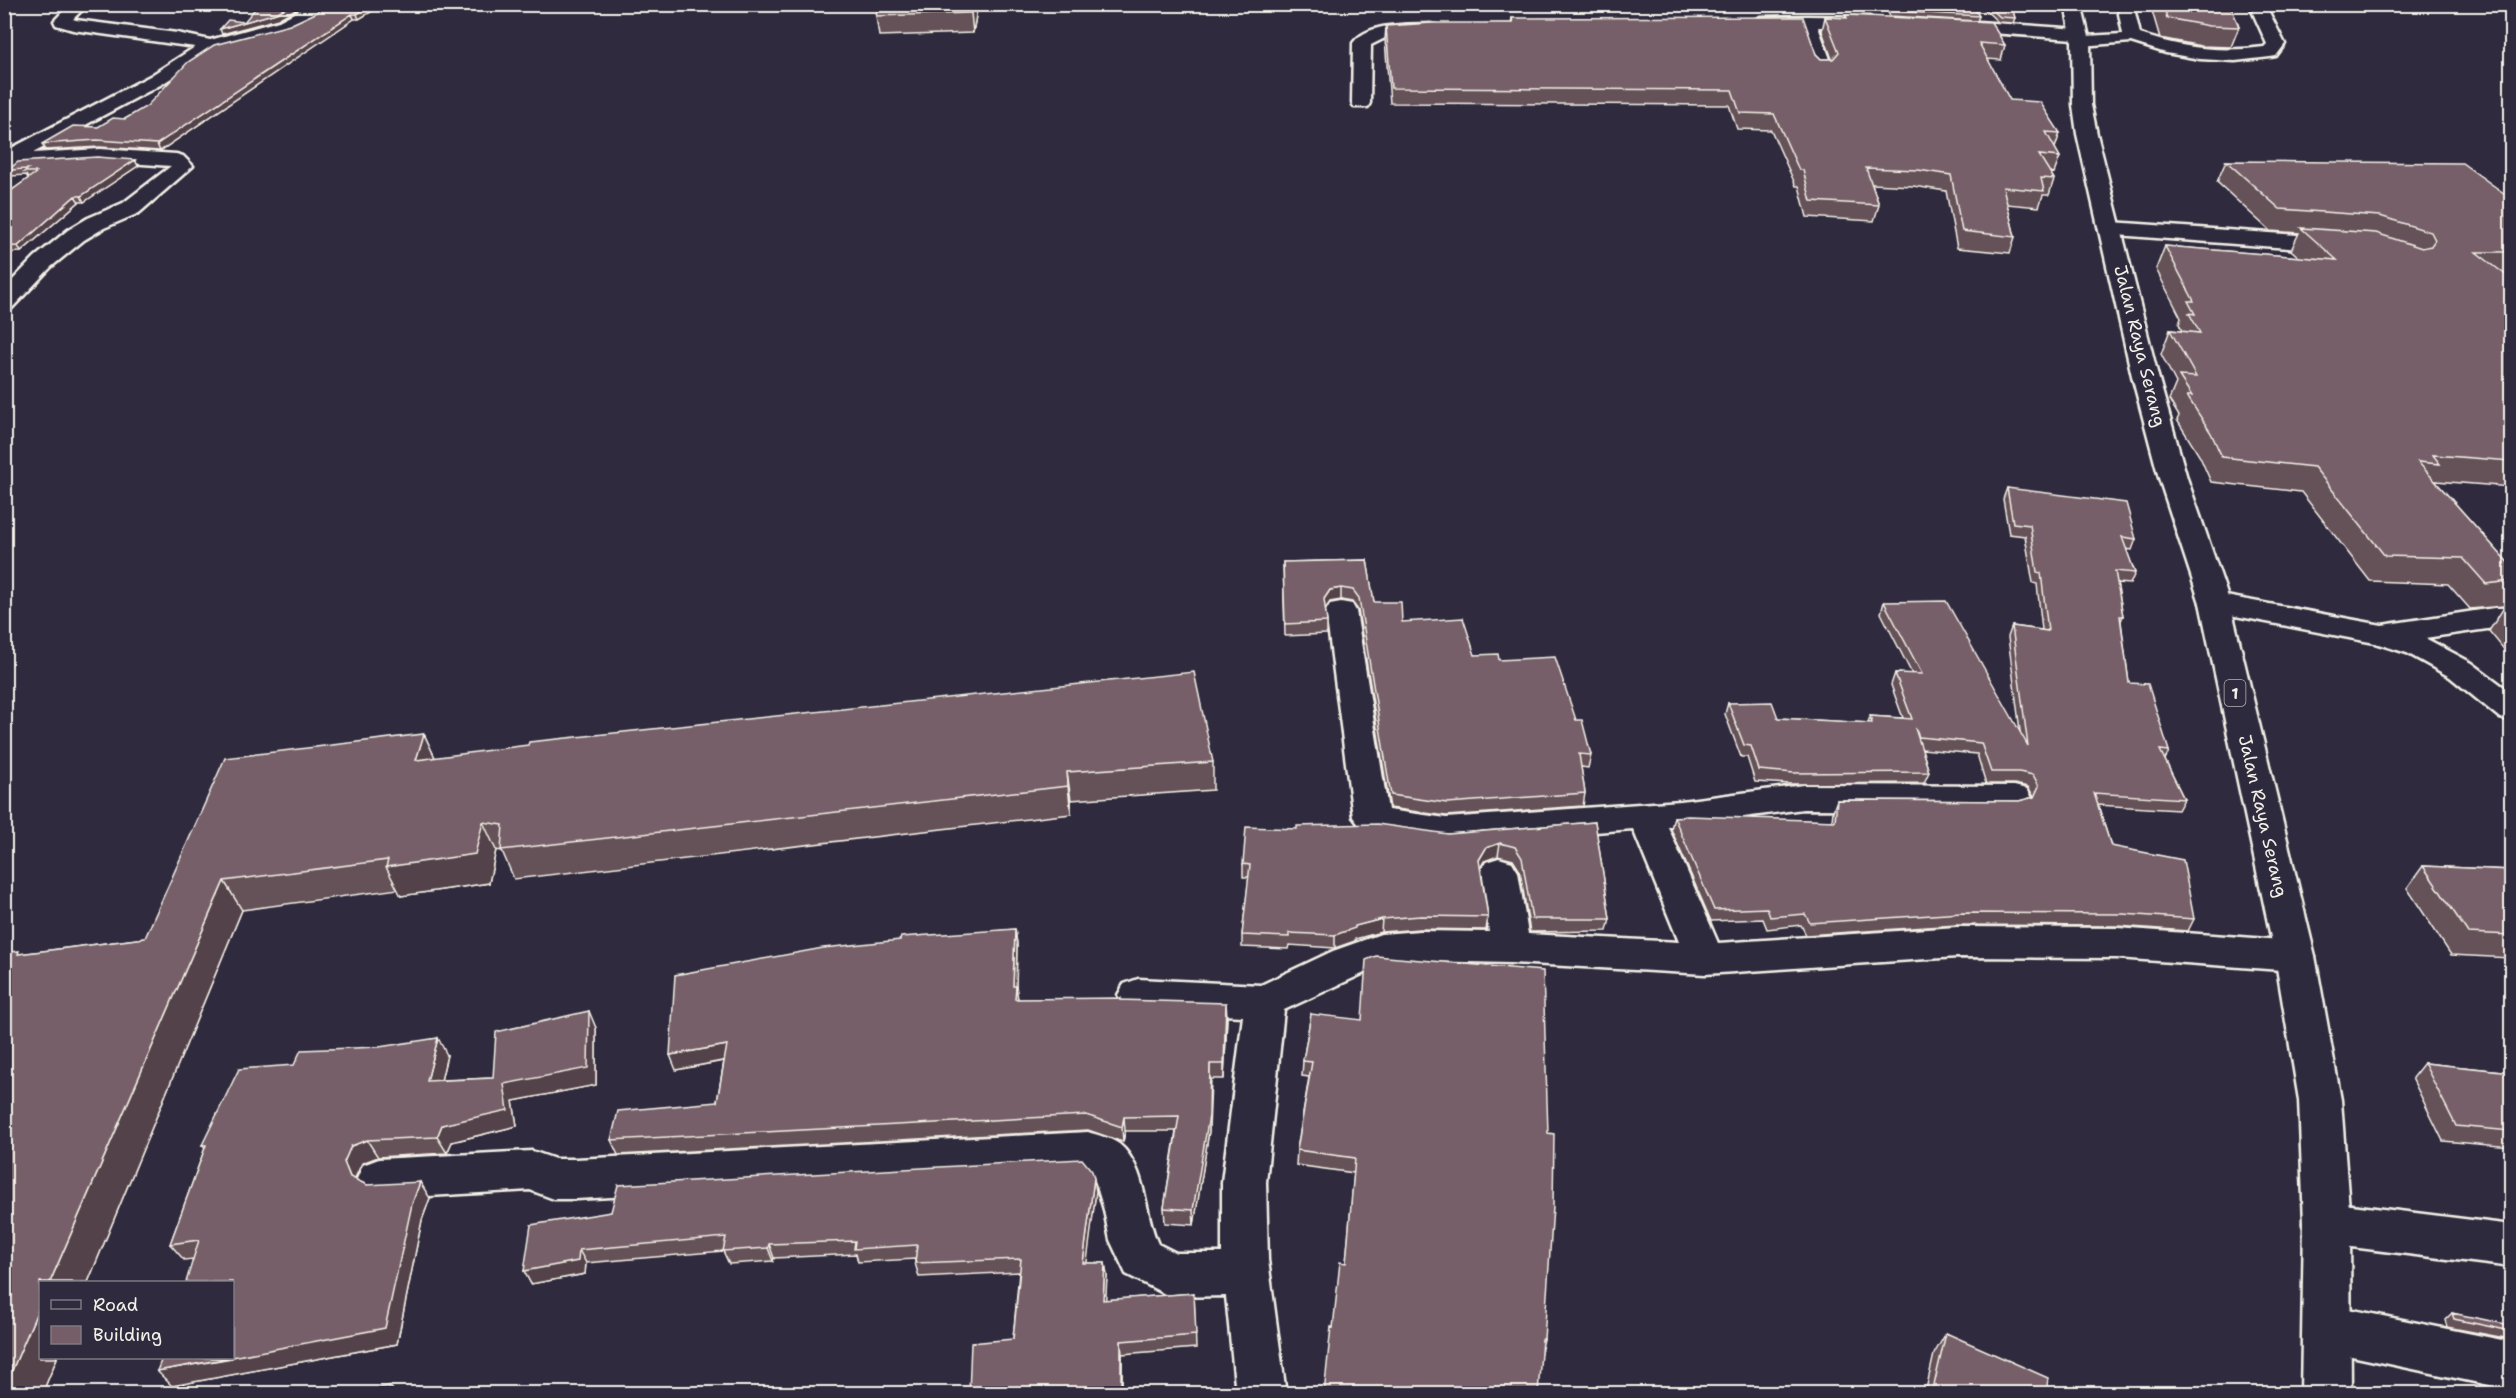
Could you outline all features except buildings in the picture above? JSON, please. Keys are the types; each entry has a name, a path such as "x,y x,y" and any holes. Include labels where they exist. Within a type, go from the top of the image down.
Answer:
{"main road":[{"path":"80,4 62,21 74,25 177,38 210,45"},
{"path":"4,161 156,80 210,45 285,25 311,13 321,4"},
{"path":"2125,4 2132,37"},
{"path":"1932,25 2077,27 2117,40 2132,37 2164,49 2245,56 2270,52 2276,44 2257,4"},
{"path":"1807,21 1824,67"},
{"path":"1742,22 1886,22"},
{"name":"Jalan Raya Serang","path":"2077,27 2085,124 2145,376 2173,478 2214,603 2295,956 2320,1100 2327,1223 2326,1394"},
{"path":"1361,103 1362,43 1368,38 1384,32 1451,28"},
{"path":"4,161 100,155 176,160 183,166 131,208 96,223 76,236 43,262 4,303"},
{"path":"2111,228 2358,246"},
{"path":"2214,603 2380,634 2418,646 2461,669 2511,710"},
{"path":"1341,611 1371,817 1376,821 1446,831 1681,814 1803,797 2014,798"},
{"path":"2380,634 2494,618 2511,618"},
{"path":"1645,815 1705,959"},
{"path":"1499,872 1511,948"},
{"path":"1138,995 1265,1001 1347,962 1381,950 1420,946 1511,948 1705,959 1957,942 2117,943 2295,956"},
{"path":"1261,1394 1247,1274 1244,1182 1265,1001"},
{"path":"379,1179 532,1170 554,1179 576,1179 1088,1151 1103,1158 1115,1174 1127,1210 1133,1240 1142,1259 1171,1275 1247,1274"},
{"path":"2327,1223 2511,1246"},
{"path":"2328,1328 2511,1366"}]}
